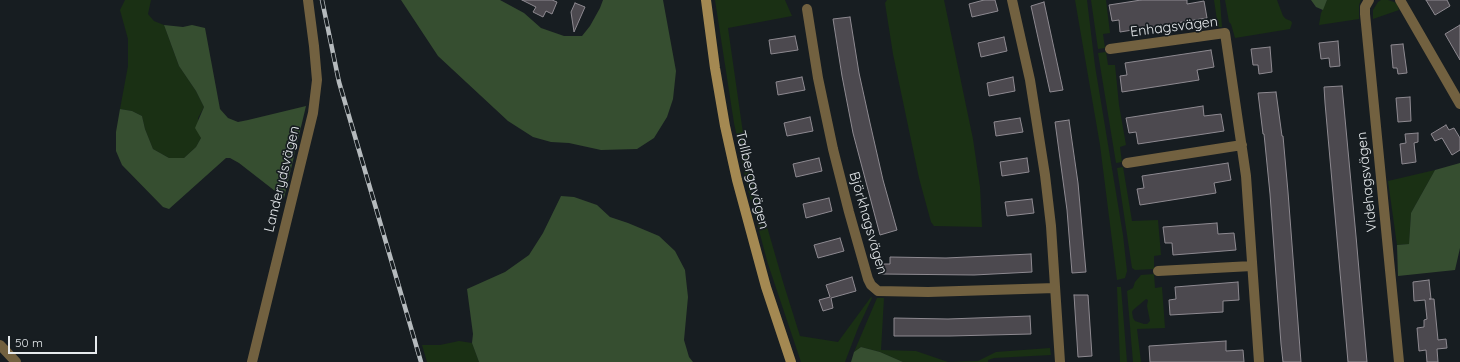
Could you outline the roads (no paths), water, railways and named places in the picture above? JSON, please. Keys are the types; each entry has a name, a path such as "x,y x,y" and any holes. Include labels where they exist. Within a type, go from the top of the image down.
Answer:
{"street":[{"name":"Landerydsvägen","path":"252,362 313,113 317,80 308,0"},
{"name":"Tallbergavägen","path":"706,0 716,76 737,180 766,287 791,362"},
{"path":"1012,0 1030,80 1044,168 1051,226 1060,362"},
{"name":"Videhagsvägen","path":"1369,0 1364,14 1399,362"},
{"path":"1400,0 1460,104"},
{"name":"Björkhagsvägen","path":"807,9 818,78 834,149 856,235 871,285 878,291 1055,288"},
{"name":"Enhagsvägen","path":"1110,49 1225,33 1246,176 1259,362"},
{"path":"1127,163 1242,145"},
{"path":"1158,271 1252,266"},
{"path":"0,345 16,362"}],"railway":[{"path":"322,0 339,82 421,362"}]}
